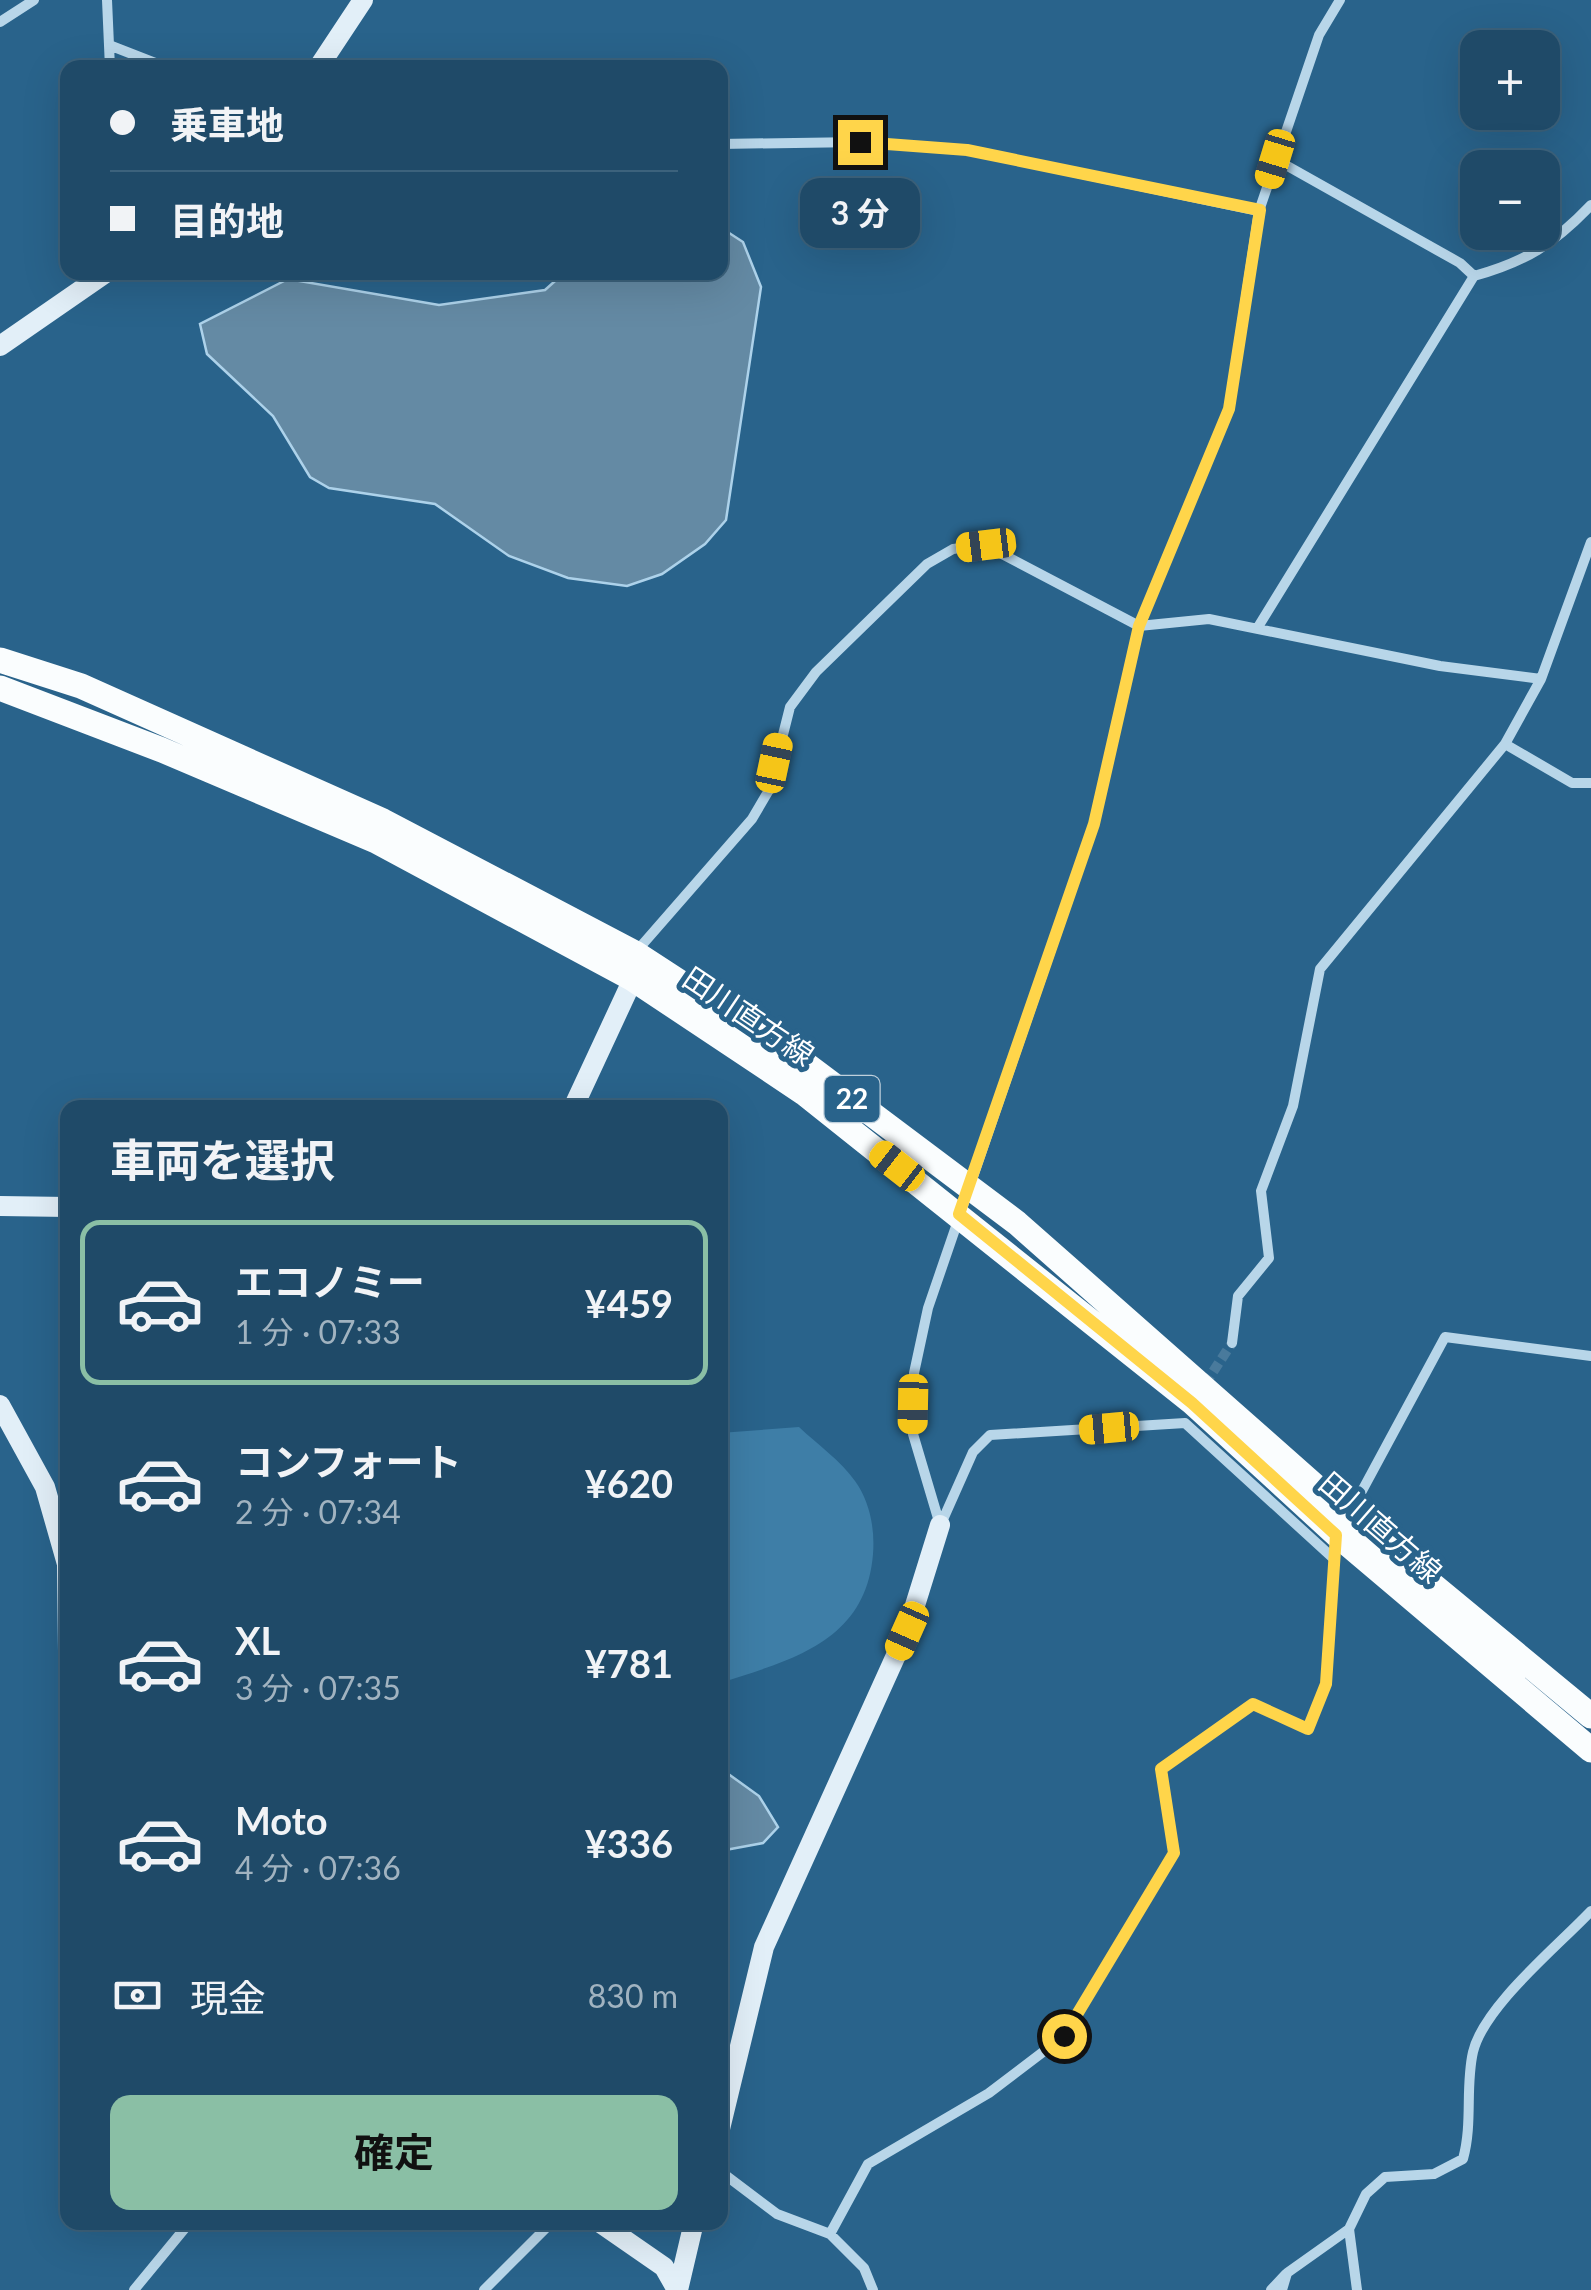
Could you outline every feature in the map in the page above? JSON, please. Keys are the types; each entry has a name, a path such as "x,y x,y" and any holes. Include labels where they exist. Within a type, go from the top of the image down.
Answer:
{"main road":[{"name":"田川直方線","path":"0,660 81,686 383,820 804,1064 968,1185 1339,1536 1591,1716"},
{"name":"田川直方線","path":"0,688 162,750 376,841 634,966 959,1214 1188,1413 1591,1750"}],"street":[{"path":"0,22 34,0"},
{"path":"107,0 110,60"},
{"path":"323,60 362,0"},
{"path":"940,1525 912,1434 914,1372 928,1308 1094,824 1139,626 1229,409 1260,210 1318,35 1340,0"},
{"path":"109,45 147,60"},
{"path":"728,144 860,142 967,150 1260,210"},
{"path":"1275,159 1460,263 1474,276"},
{"path":"1258,627 1474,276 1520,263 1567,230 1591,205"},
{"path":"0,346 95,280"},
{"path":"1232,1343 1238,1296 1269,1258 1262,1191 1293,1106 1320,969 1505,744 1541,679 1591,542"},
{"path":"576,1100 634,966 752,819 769,790 790,707 816,672 927,564 952,549 986,545 1139,626 1209,619 1440,666 1541,679"},
{"path":"1505,744 1572,783 1591,783"},
{"path":"0,1206 60,1207"},
{"path":"830,2234 868,2164 988,2093 1064,2036 1174,1853 1161,1769 1253,1704 1308,1729 1326,1684 1339,1536 1445,1337 1591,1356"},
{"path":"0,1405 46,1487 60,1541"},
{"path":"728,2096 764,1947 907,1631 940,1525 973,1452 990,1435 1188,1413"},
{"path":"1272,2290 1286,2273 1350,2228 1366,2194 1385,2178 1434,2174 1463,2159 1470,2135 1473,2052 1490,2012 1591,1911"},
{"path":"728,2177 777,2214 830,2234 864,2268 873,2290"},
{"path":"1350,2228 1357,2290"},
{"path":"134,2290 183,2230"},
{"path":"484,2290 544,2230"},
{"path":"610,2230 664,2267 678,2290"},
{"path":"678,2290 692,2230"},
{"path":"1282,2290 1286,2273"}],"shaded area":[{"path":"728,232 743,242 761,287 726,520 705,544 662,574 627,586 568,578 509,556 435,504 329,488 310,477 273,416 207,354 200,324 286,280 439,305 545,290 556,280 728,280"},
{"path":"799,1427 855,1481 870,1516 873,1554 867,1584 856,1608 840,1627 798,1655 728,1680 728,1432"},
{"path":"728,1774 759,1796 778,1827 763,1843 728,1850"}],"tunnel":[{"path":"1205,1384 1232,1343"}],"route":[{"path":"860,142 967,150 1260,210 1229,409 1139,626 1094,824 959,1214 1192,1403 1336,1535 1326,1684 1308,1729 1253,1704 1161,1769 1174,1853 1064,2036"}]}
